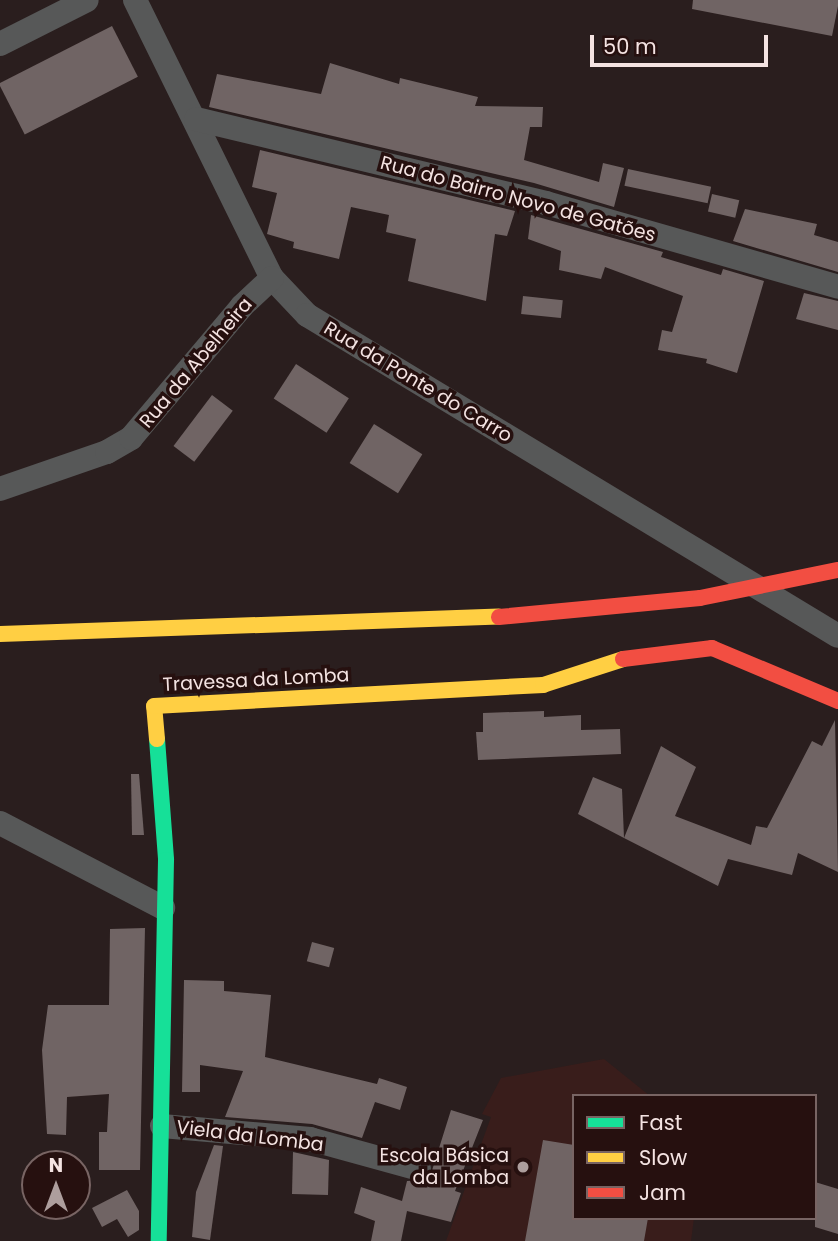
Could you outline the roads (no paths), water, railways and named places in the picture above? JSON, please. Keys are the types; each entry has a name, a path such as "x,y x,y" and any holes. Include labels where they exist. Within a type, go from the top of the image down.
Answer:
{"main road":[{"path":"0,634 537,616 700,598 838,570"},
{"name":"Travessa da Lomba","path":"159,1241 163,908 166,860 154,706 543,685 629,657 712,648 838,701"}],"street":[{"path":"0,44 87,0"},
{"name":"Rua da Ponte do Carro","path":"135,0 196,119 272,278 307,315 838,636"},
{"name":"Rua do Bairro Novo de Gatões","path":"196,119 546,203 838,287"},
{"name":"Rua da Abelheira","path":"0,489 107,452 131,438 242,306 272,278"},
{"path":"0,823 163,908"},
{"name":"Viela da Lomba","path":"162,1126 310,1139 419,1169"}],"place":[{"name":"Escola Básica da Lomba","path":"523,1167"}]}
